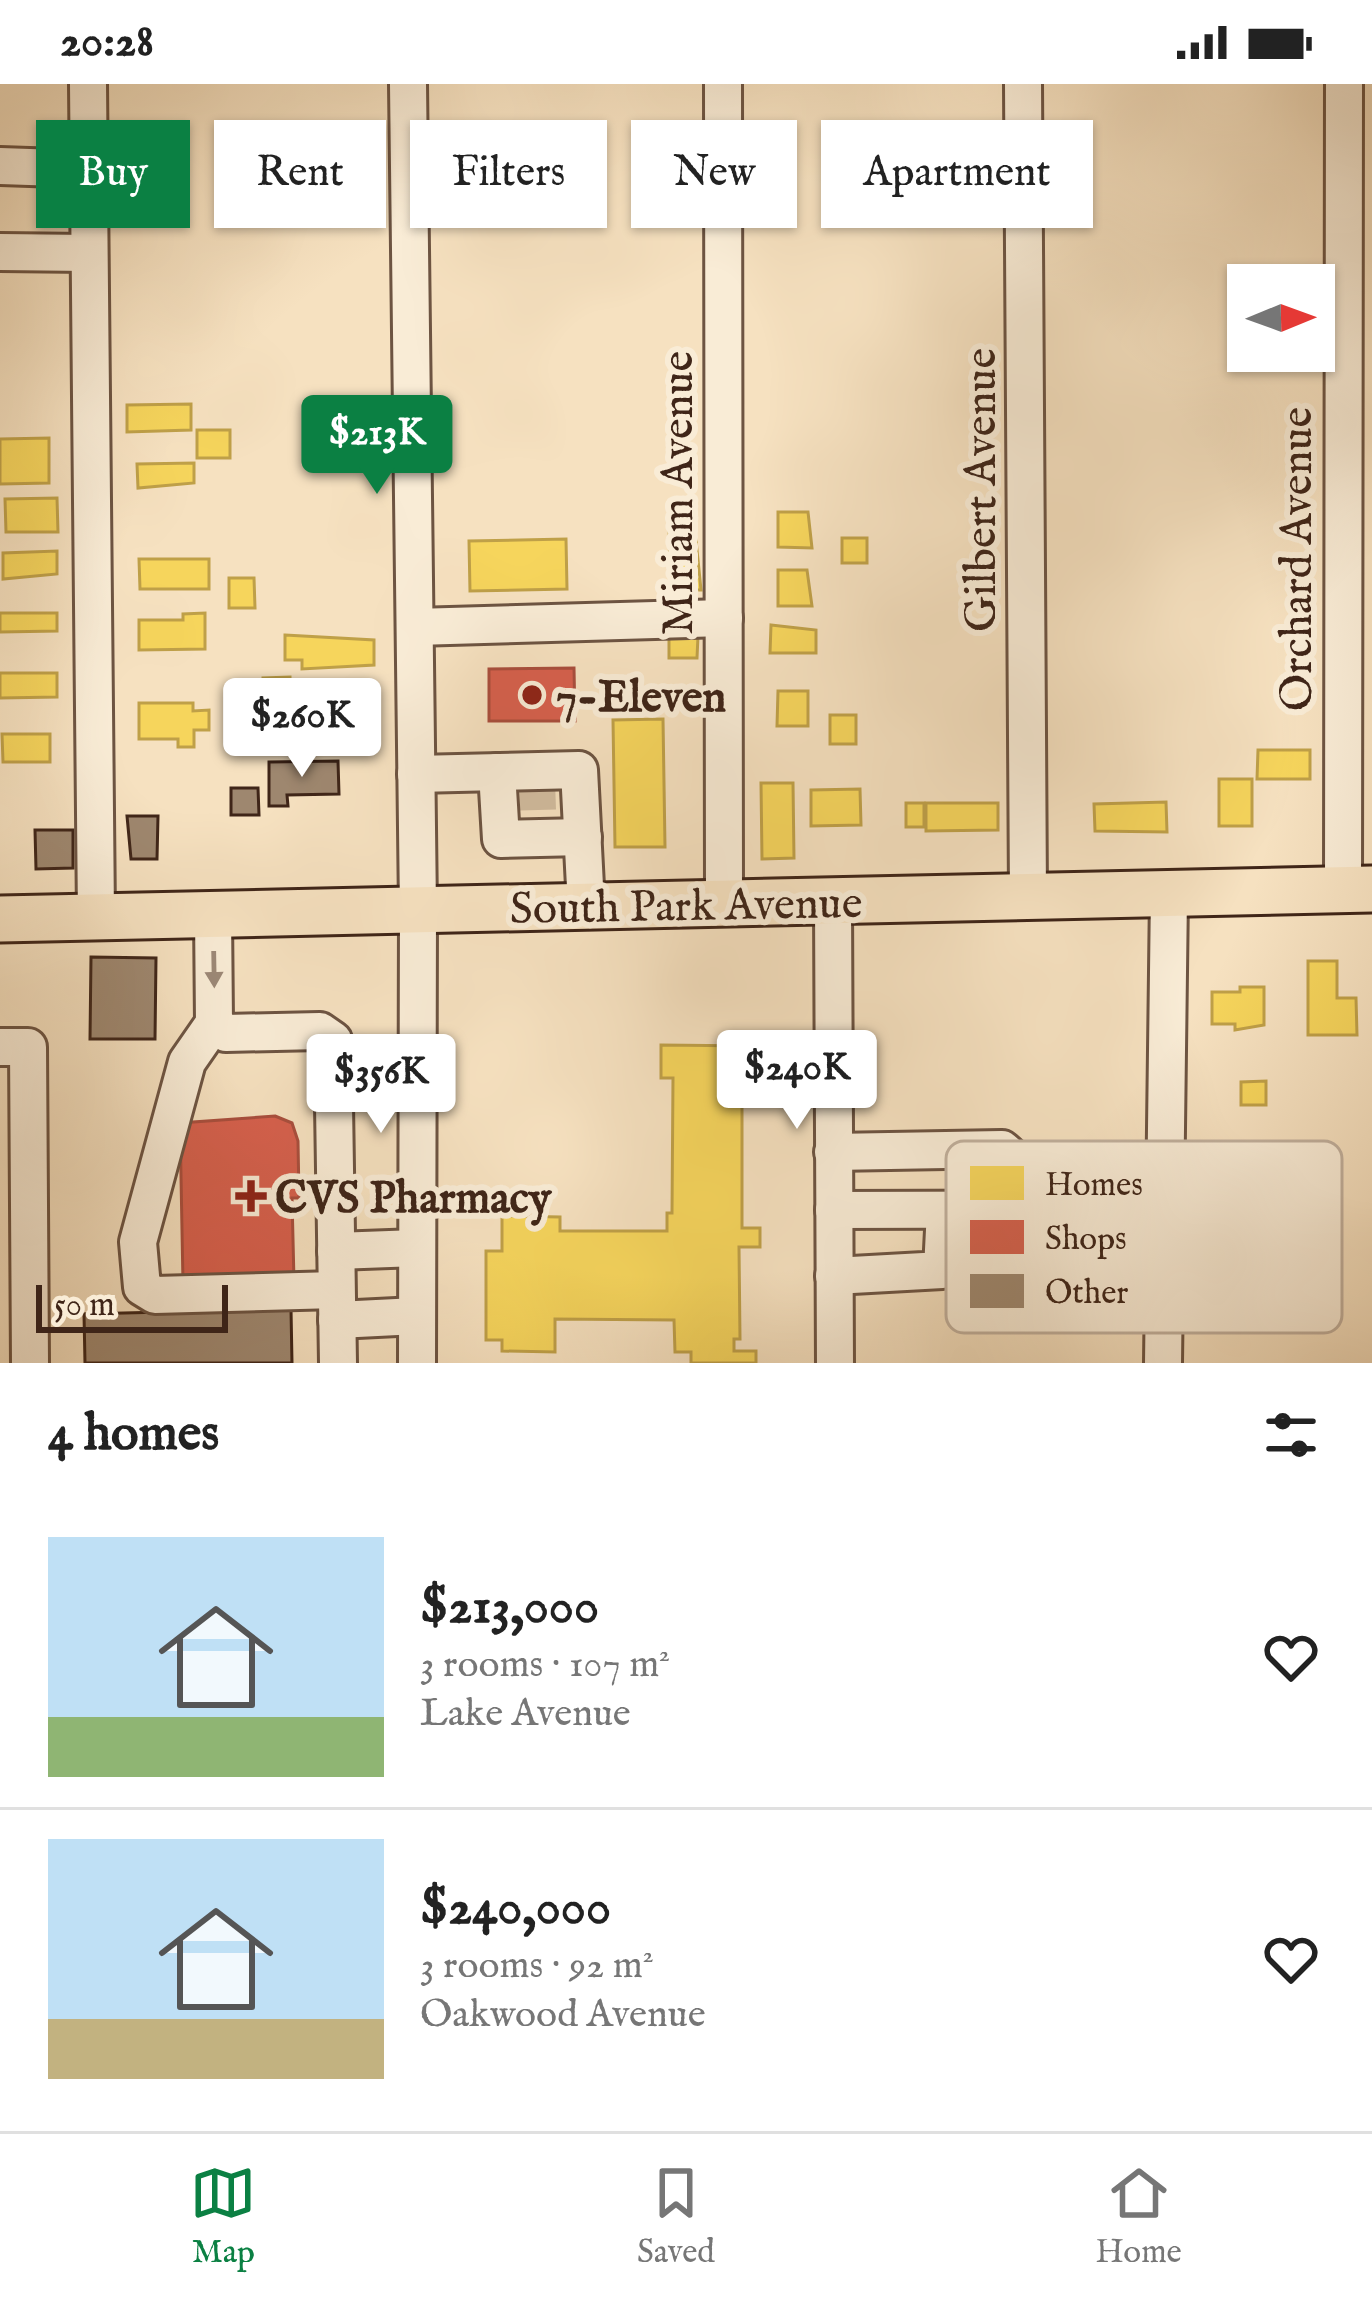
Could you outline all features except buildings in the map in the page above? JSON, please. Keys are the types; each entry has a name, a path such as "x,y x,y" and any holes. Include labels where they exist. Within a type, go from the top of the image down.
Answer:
{"main road":[{"name":"South Park Avenue","path":"0,919 1357,890"}],"street":[{"path":"88,84 88,120"},
{"path":"408,84 418,910 417,1363"},
{"name":"Miriam Avenue","path":"722,84 724,902"},
{"name":"Gilbert Avenue","path":"1023,84 1028,896"},
{"name":"Orchard Avenue","path":"1344,84 1357,890"},
{"path":"0,166 36,167"},
{"path":"89,228 96,917"},
{"path":"0,252 89,253"},
{"path":"415,627 724,618"},
{"path":"497,772 501,839 538,800 579,770 586,906"},
{"path":"416,774 497,772 583,837"},
{"path":"1167,1141 1169,894"},
{"path":"832,901 835,1363"},
{"path":"213,914 214,1024 187,1062 138,1242 142,1287 155,1295 337,1305 417,1316"},
{"path":"214,1024 226,1033 320,1031 333,1040 338,1363"},
{"path":"0,1047 28,1047 31,1363"},
{"path":"833,1152 946,1150"},
{"path":"834,1210 945,1210 942,1270 834,1276"},
{"path":"336,1250 417,1248"},
{"path":"1163,1363 1164,1333"}],"tunnel":[{"path":"537,781 538,810"}],"place":[{"name":"7-Eleven","path":"532,695"},
{"name":"CVS Pharmacy","path":"251,1196"}]}
